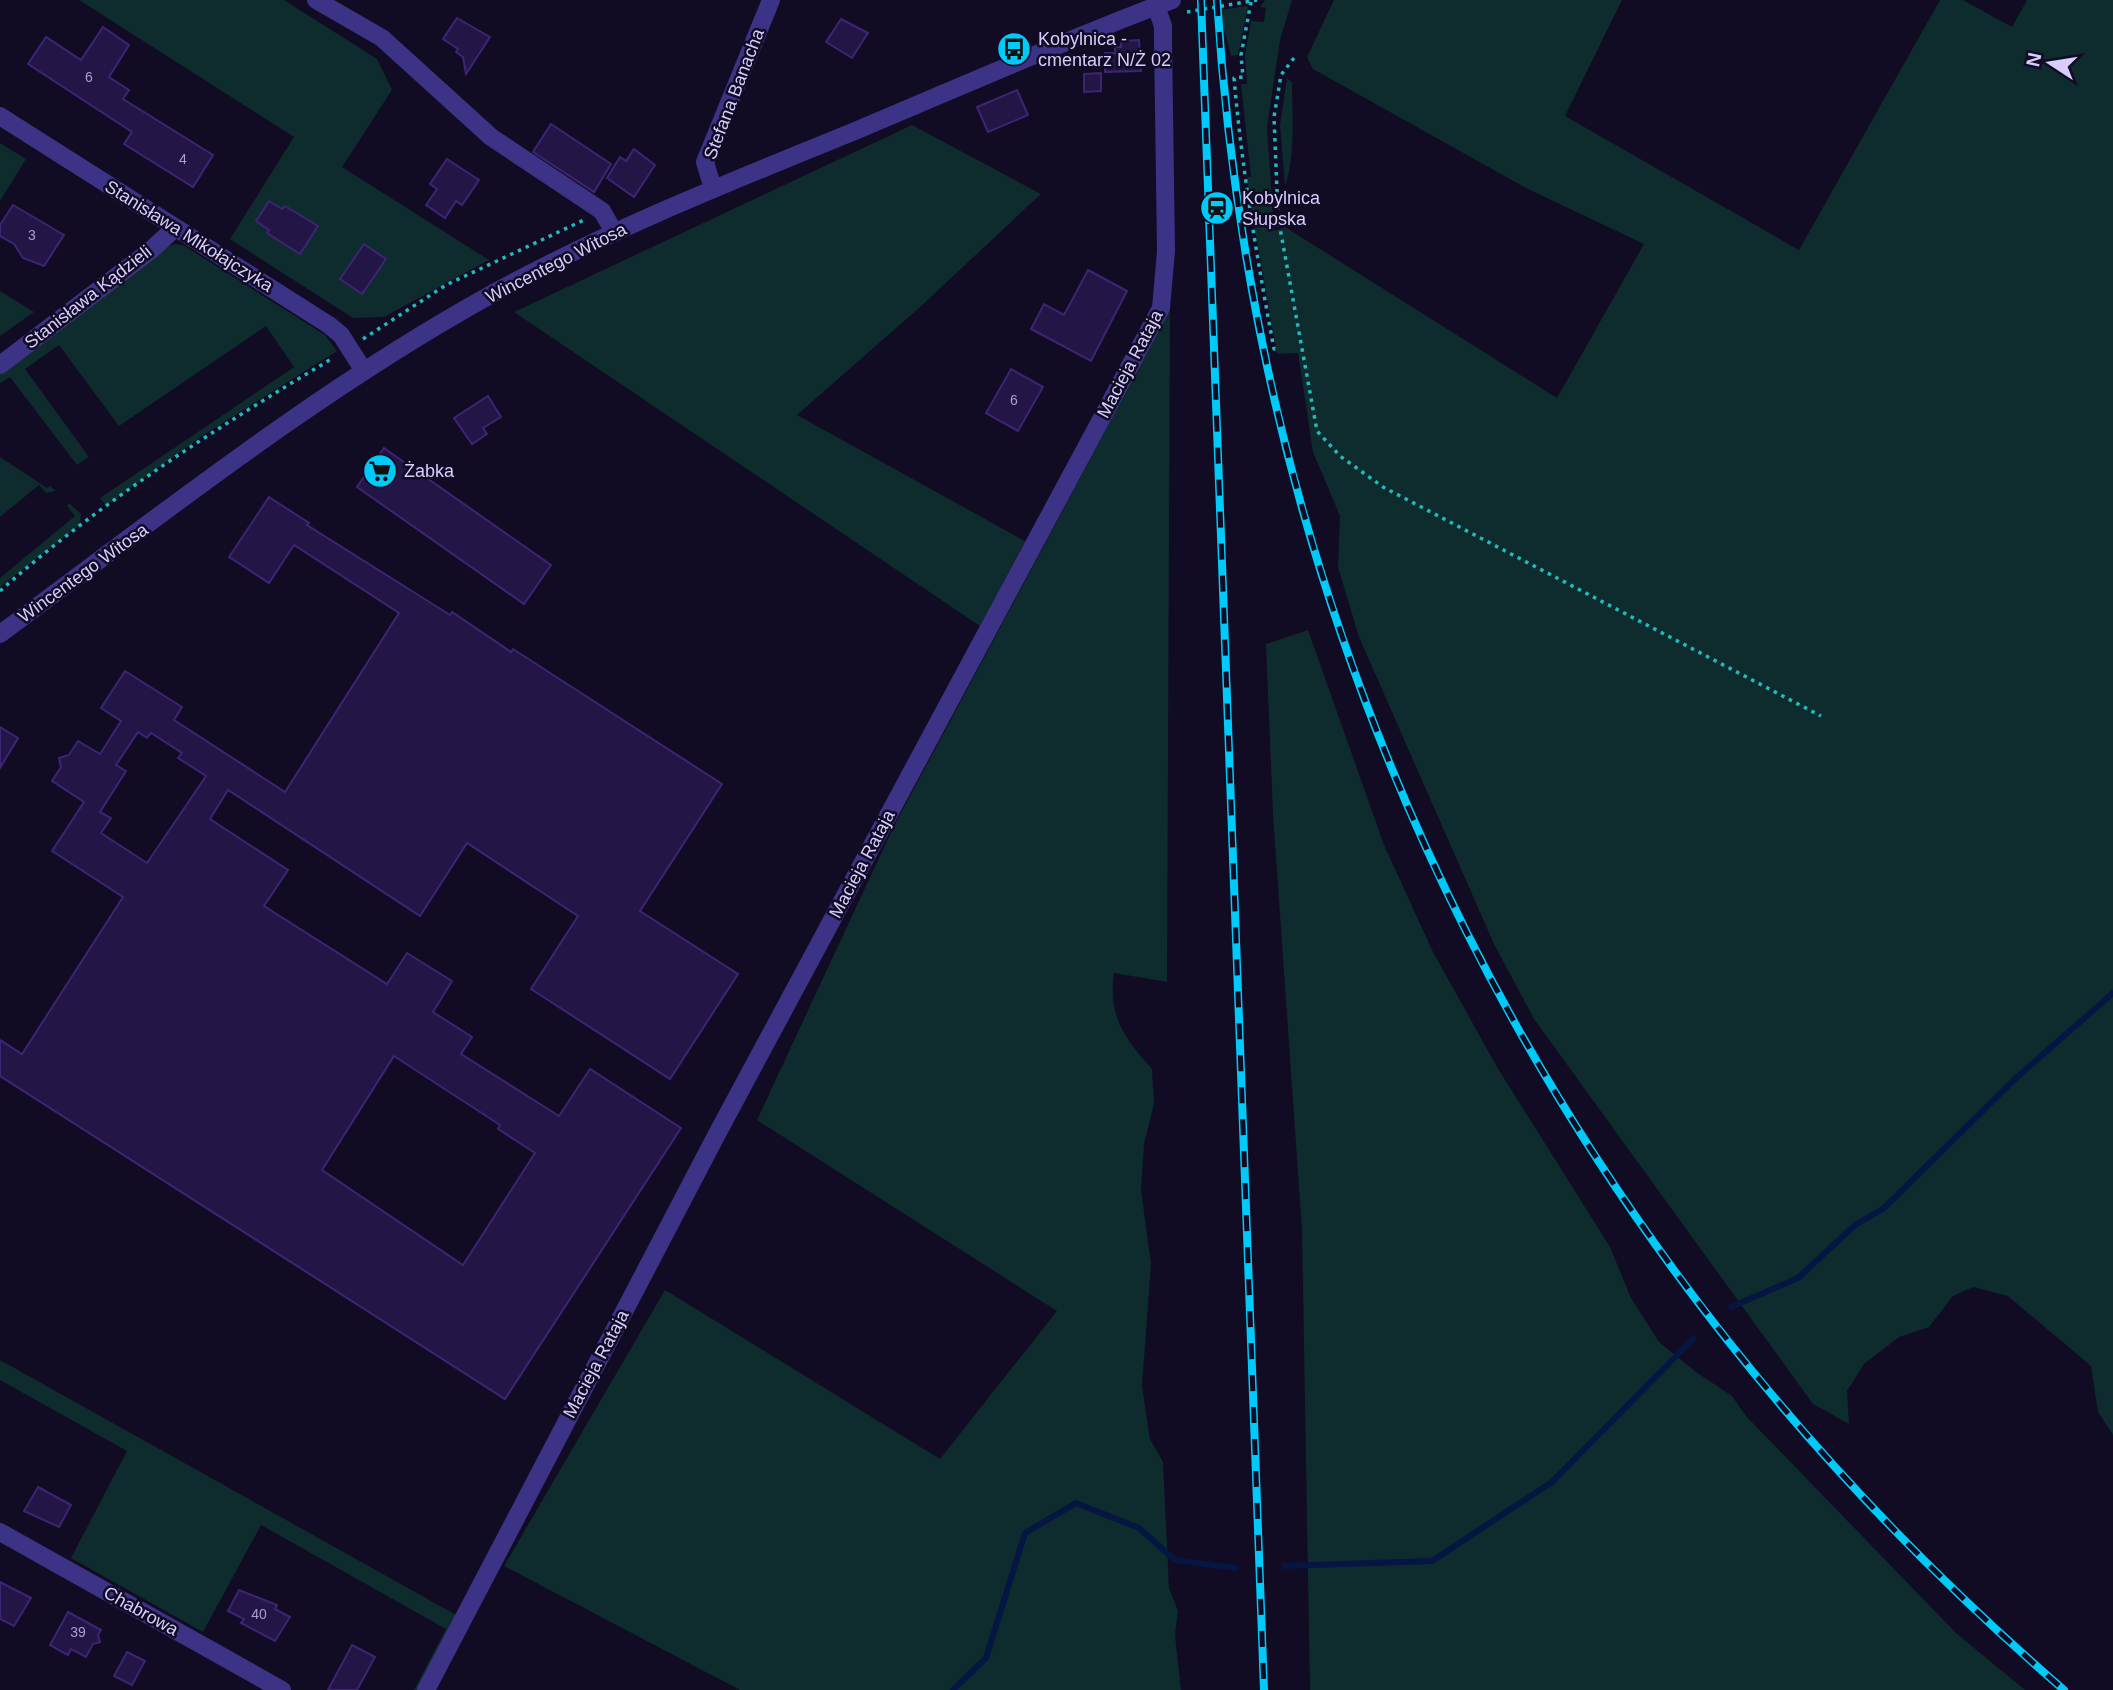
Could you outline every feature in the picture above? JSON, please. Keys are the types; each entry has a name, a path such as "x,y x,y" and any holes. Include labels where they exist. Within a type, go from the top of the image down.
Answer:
{"street":[{"path":"316,0 382,38 491,137 602,211 614,232"},
{"name":"Stefana Banacha","path":"713,189 705,162 771,0"},
{"name":"Wincentego Witosa","path":"0,634 364,371 492,293 614,232 713,189 1163,9"},
{"name":"Macieja Rataja","path":"426,1690 717,1134 1161,308 1167,251 1163,9"},
{"name":"Stanisława Mikołajczyka","path":"0,116 329,325 341,335 364,371"},
{"name":"Stanisława Kądzieli","path":"0,365 151,250 175,228"},
{"name":"Chabrowa","path":"0,1532 282,1690"}],"path":[{"path":"1163,9 1192,10 1257,0"},
{"path":"1251,2 1241,55 1243,77 1234,78 1250,218 1268,324 1273,349 1276,349"},
{"path":"1294,58 1281,75 1274,117 1278,217 1317,431 1340,456 1383,487 1821,716"}],"green space":[{"path":"79,0 284,0 377,59 392,90 342,167 489,260 384,317 353,318 230,239 294,137"},
{"path":"1265,0 1292,0 1280,40 1267,127 1274,231 1285,227 1557,398 1644,244 1528,189 1313,69 1307,57 1334,0 1622,0 1565,116 1799,250 1940,0 1963,0 2012,27 2027,0 2113,0 2113,1435 2098,1412 2091,1366 2008,1296 1973,1287 1953,1296 1929,1327 1899,1337 1864,1364 1847,1391 1849,1424 1813,1404 1534,1019 1494,944 1359,637 1338,567 1340,516 1313,452 1298,353 1277,354 1250,201 1247,177 1251,177 1241,84 1247,84 1245,55 1251,21 1264,22 1266,8 1260,7"},
{"path":"1248,6 1238,55 1231,56 1219,10"},
{"path":"1287,78 1292,82 1293,134 1291,161 1285,186 1280,125"},
{"path":"912,125 1041,194 919,308 797,415 1025,541 980,626 514,312"},
{"path":"0,143 26,159 0,201"},
{"path":"183,245 325,335 337,351 202,436 106,506 100,498 294,367 266,326 119,426 59,345 25,369 89,457 77,465 10,377 0,383 0,371 165,247"},
{"path":"0,291 34,312 0,336"},
{"path":"1170,310 1167,982 1114,973 1113,1002 1120,1026 1133,1047 1152,1069 1154,1104 1144,1144 1141,1190 1151,1264 1142,1386 1150,1439 1163,1462 1169,1588 1178,1611 1175,1635 1181,1690 740,1690 504,1566 665,1290 940,1459 1057,1311 757,1120 893,828"},
{"path":"0,457 47,488 50,486 56,491 46,493 39,485 0,517"},
{"path":"69,503 81,514 80,525 0,587 0,578 75,516 67,506"},
{"path":"1308,630 1384,845 1433,952 1497,1067 1610,1247 1631,1298 1659,1342 1696,1372 1732,1396 1746,1416 1956,1633 2025,1690 1310,1690 1302,1230 1273,814 1266,644"},
{"path":"0,1360 458,1616 419,1690 414,1690 446,1629 261,1525 203,1632 71,1558 127,1451 0,1380"}],"building":[{"path":"457,18 490,37 466,74 463,57 456,52 458,49 443,39"},
{"path":"841,19 868,33 852,58 826,42"},
{"path":"103,27 129,45 109,77 129,90 123,99 213,155 193,187 124,144 132,132 28,64 46,37 81,60"},
{"path":"1139,40 1141,71 1105,72 1105,53 1115,53 1115,47 1121,47 1121,41"},
{"path":"1101,73 1101,91 1084,92 1084,74"},
{"path":"1017,90 1028,115 988,132 977,107"},
{"path":"551,124 611,164 594,192 533,152"},
{"path":"634,149 655,165 634,197 607,178 620,157 626,161"},
{"path":"447,159 479,180 462,205 456,201 445,218 426,205 437,189 430,184"},
{"path":"269,201 282,209 285,206 318,226 300,254 267,233 269,230 256,221"},
{"path":"13,205 64,235 44,266 23,258 14,244 0,236 0,225"},
{"path":"364,244 386,259 362,294 340,279"},
{"path":"1088,270 1127,291 1091,361 1031,329 1044,304 1064,315"},
{"path":"1011,369 1043,387 1018,431 986,413"},
{"path":"488,396 501,417 483,428 487,434 472,444 454,418"},
{"path":"384,448 551,565 524,604 357,487"},
{"path":"269,497 309,523 307,525 450,615 452,612 511,652 513,649 722,784 640,911 738,974 670,1079 531,989 578,916 467,843 420,916 228,790 210,819 288,870 264,906 387,984 407,953 452,981 433,1012 472,1037 461,1054 559,1116 590,1069 681,1128 505,1399 0,1076 0,1040 22,1054 123,897 52,851 84,802 52,781 61,767 59,758 69,755 78,741 100,754 121,721 101,708 125,671 182,707 174,720 285,792 399,613 294,545 269,583 229,557","holes":["138,732 147,738 151,733 182,753 178,758 206,776 147,863 101,833 111,818 100,812 126,771 116,765","394,1056 500,1125 498,1129 535,1153 463,1265 322,1170"]},
{"path":"0,727 18,738 0,768"},
{"path":"38,1487 71,1505 59,1527 24,1511"},
{"path":"0,1582 31,1598 14,1626 0,1619"},
{"path":"239,1590 277,1605 275,1609 290,1617 275,1641 241,1623 244,1619 228,1611"},
{"path":"68,1612 101,1630 98,1635 100,1642 93,1644 86,1657 71,1649 68,1655 50,1645"},
{"path":"352,1645 375,1657 357,1690 328,1690"},
{"path":"127,1652 145,1661 132,1685 114,1676"}],"waterway":[{"path":"1731,1307 1798,1278 1855,1225 1884,1208 2016,1078 2113,993"},
{"path":"1284,1566 1432,1561 1552,1482 1694,1338"},
{"path":"953,1690 986,1658 1025,1533 1076,1503 1139,1528 1175,1560 1236,1568"}],"railway":[{"path":"1201,0 1264,1690"},
{"path":"1217,0 1245,247 1296,485 1370,713 1467,932 1585,1140 1724,1336 1884,1519 2064,1690"}],"place":[{"name":"Kobylnica - cmentarz N/Ż 02","path":"1014,49"},
{"name":"Kobylnica Słupska","path":"1217,208"},
{"name":"Żabka","path":"380,471"}]}
